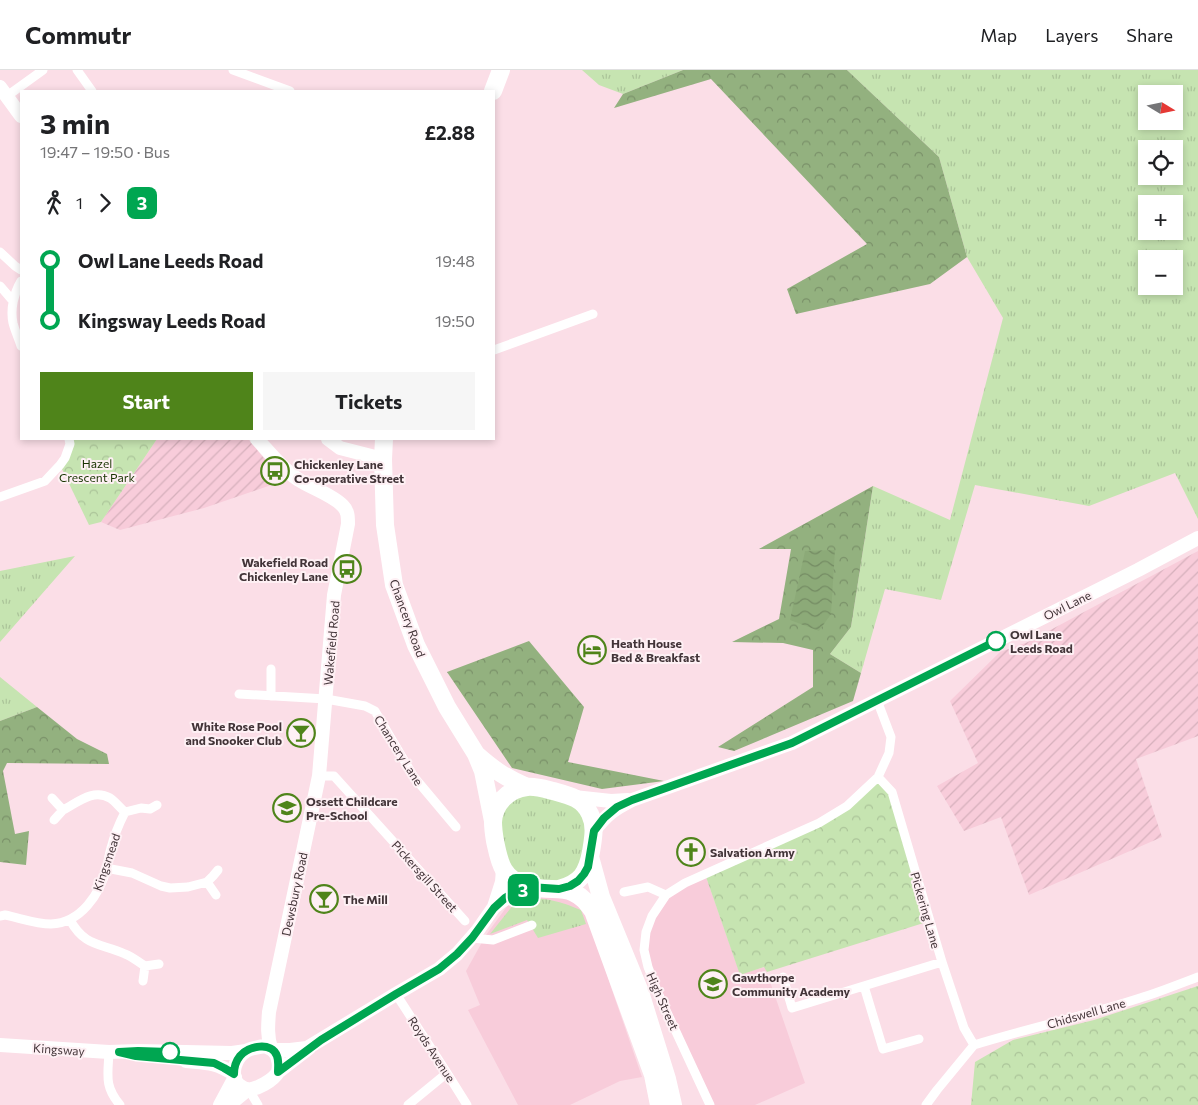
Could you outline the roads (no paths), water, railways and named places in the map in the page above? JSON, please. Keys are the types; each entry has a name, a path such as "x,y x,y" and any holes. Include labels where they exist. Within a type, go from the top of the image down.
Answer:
{"highway":[{"path":"493,90 501,70"},
{"name":"Chancery Road","path":"384,440 385,525 394,585 416,645 447,707 476,754 483,771 493,823"},
{"name":"Chancery Road","path":"476,754 490,767 508,779 527,786"},
{"path":"559,889 570,886 578,881 588,867 594,831 593,821 589,813 585,806 574,797 534,786 527,786 510,792 498,806 494,814 493,823 497,849 504,869 515,881 530,887 573,892 584,899 593,911 653,1075 659,1105"},
{"path":"590,857 601,897 640,992 667,1079 673,1105"}],"main road":[{"path":"3,91 20,115"},
{"name":"Wakefield Road","path":"258,440 297,479 336,500 347,512 348,524 334,595 319,776"},
{"path":"329,440 340,448 383,459"},
{"name":"Owl Lane","path":"594,831 604,818 617,807 792,743 1198,538"},
{"name":"Dewsbury Road","path":"272,1049 268,1041 267,1030 269,1012 319,776"},
{"name":"Owl Lane","path":"574,797 612,801 632,800"},
{"path":"494,908 504,869"},
{"path":"220,1105 234,1076 236,1062 247,1051 265,1046 272,1049 290,1050 307,1048 321,1040 439,969 472,938 494,908 510,895 530,887"},
{"name":"Dewsbury Road","path":"247,1051 260,1032 269,1012"},
{"path":"229,1105 248,1090 262,1085 321,1040"},
{"name":"Kingsway","path":"0,1045 114,1052 232,1053 247,1051"},
{"path":"272,1049 278,1056 278,1072"},
{"name":"Kingsway","path":"114,1052 136,1056 214,1063 234,1076"},
{"path":"234,1076 237,1083 248,1090"}],"street":[{"path":"3,91 43,70"},
{"path":"77,70 91,90"},
{"path":"233,70 287,90"},
{"path":"1,255 20,269"},
{"path":"20,282 13,301 13,322 20,343"},
{"path":"0,286 13,301"},
{"path":"577,308 581,318"},
{"path":"495,350 593,314"},
{"path":"0,497 45,481 60,465 70,440"},
{"path":"271,669 271,696"},
{"name":"Chancery Lane","path":"239,694 326,699 365,706 375,711 414,777 456,828"},
{"path":"624,892 648,887 666,895 685,883 819,823 847,806 878,777 889,753 891,737 877,700"},
{"name":"Pickersgill Street","path":"319,776 334,776 465,921"},
{"name":"Pickering Lane","path":"878,777 892,792 942,962 964,1028 974,1045"},
{"path":"54,820 62,810 86,797 94,795 111,798 125,812 141,808 150,809 157,805"},
{"path":"52,798 62,810"},
{"name":"Kingsmead","path":"70,920 81,913 94,898 103,879 115,835 125,812"},
{"path":"106,868 132,873 170,888 188,887 207,882 218,870"},
{"path":"207,882 216,895"},
{"name":"High Street","path":"666,895 652,916 646,932 644,950 648,968 658,993 710,1105"},
{"path":"0,916 5,915 42,924 53,924 70,920 76,930 85,939 94,944 126,954 145,966 159,964"},
{"path":"472,938 493,940 532,925"},
{"path":"783,977 792,1008 942,962"},
{"path":"143,981 145,966"},
{"name":"Chidswell Lane","path":"974,1045 1140,998 1198,978"},
{"path":"864,986 883,1049 919,1038"},
{"name":"Royds Avenue","path":"396,994 448,1072 467,1105"},
{"path":"926,1105 936,1090 974,1045"},
{"path":"114,1052 108,1084 120,1105"},
{"path":"408,1105 448,1072"},
{"path":"248,1090 258,1105"}],"water":[{"path":"835,550 831,614 819,631 790,620 805,551"}],"place":[{"name":"Chickenley Lane Co-operative Street","path":"275,471"},
{"name":"Wakefield Road Chickenley Lane","path":"347,569"},
{"name":"Owl Lane Leeds Road","path":"996,641"},
{"name":"Heath House Bed & Breakfast","path":"592,650"},
{"name":"White Rose Pool and Snooker Club","path":"301,733"},
{"name":"Ossett Childcare Pre-School","path":"287,808"},
{"name":"Salvation Army","path":"691,852"},
{"name":"The Mill","path":"324,899"},
{"name":"Gawthorpe Community Academy","path":"713,984"}],"park label":[{"name":"Hazel Crescent Park","path":"97,470"}]}
